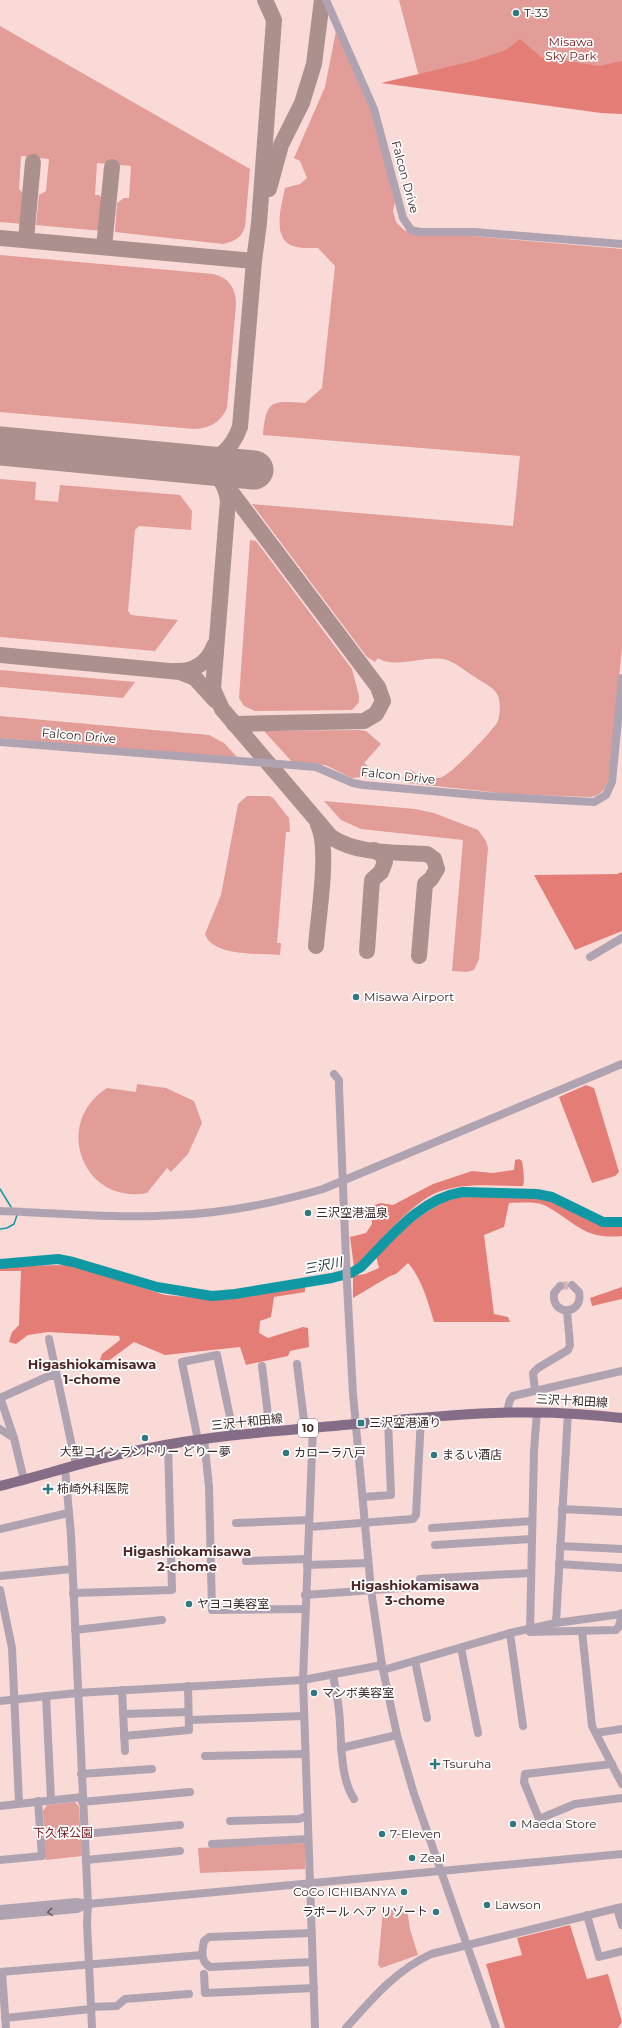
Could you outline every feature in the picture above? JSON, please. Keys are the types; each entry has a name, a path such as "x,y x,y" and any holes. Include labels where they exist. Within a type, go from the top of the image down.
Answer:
{"main road":[{"name":"三沢十和田線","path":"0,1486 76,1465 168,1444 201,1439 421,1417 507,1411 568,1413 622,1418"}],"street":[{"name":"Falcon Drive","path":"326,0 374,109 402,218 411,230 420,232 474,232 622,244"},
{"name":"Falcon Drive","path":"0,742 316,767 346,780 363,785 488,796 594,802 606,795 612,782 622,678"},
{"path":"590,957 622,938"},
{"path":"0,1211 177,1216 224,1211 291,1198 323,1189 622,1064"},
{"path":"334,1074 338,1080 346,1284 356,1424 368,1563 382,1667 397,1735 414,1794 496,2028"},
{"path":"560,1286 554,1293 555,1303 560,1309 567,1311 576,1306 579,1302 579,1292 572,1285"},
{"path":"535,1391 533,1373 538,1368 568,1350 570,1345 567,1311"},
{"path":"48,1339 76,1465"},
{"path":"234,1436 216,1355 182,1362 201,1439 209,1487 212,1610 305,1609"},
{"path":"297,1364 309,1428 309,1523 305,1595 303,1680 309,1882 316,2028"},
{"path":"262,1366 270,1432"},
{"path":"507,1411 510,1400 513,1396 622,1371"},
{"path":"24,1480 14,1438 0,1397 49,1376 56,1376"},
{"path":"0,1701 77,1693 303,1680 415,1662 510,1633 530,1629 556,1623 622,1613 622,1618 616,1630 530,1632 530,1629 530,1573 536,1412"},
{"path":"556,1623 568,1413"},
{"path":"236,1524 365,1524 413,1519 416,1516 421,1417"},
{"path":"363,1498 391,1495 388,1421"},
{"path":"0,1429 14,1438"},
{"path":"73,1593 172,1590 168,1444"},
{"path":"65,1468 75,1630 88,1904 92,2028"},
{"path":"562,1509 622,1512"},
{"path":"0,1529 68,1513"},
{"path":"432,1528 532,1521"},
{"path":"435,1545 531,1539"},
{"path":"560,1546 622,1549"},
{"path":"246,1561 368,1563"},
{"path":"560,1564 622,1568"},
{"path":"0,1576 72,1569"},
{"path":"420,1579 530,1573"},
{"path":"305,1595 414,1587"},
{"path":"0,1590 12,1648 19,1803"},
{"path":"75,1630 162,1620"},
{"path":"582,1631 590,1719 596,1734 622,1784"},
{"path":"510,1633 523,1726"},
{"path":"461,1648 478,1733"},
{"path":"415,1662 427,1718"},
{"path":"333,1674 339,1710 341,1748 344,1767 354,1800"},
{"path":"124,1736 189,1730 188,1686"},
{"path":"122,1690 125,1751"},
{"path":"46,1696 51,1800"},
{"path":"123,1714 188,1716 304,1716"},
{"path":"596,1734 622,1729"},
{"path":"341,1748 397,1735"},
{"path":"205,1756 305,1754"},
{"path":"612,1764 525,1774 524,1782 538,1818 575,1804 622,1798"},
{"path":"81,1774 152,1769"},
{"path":"0,1806 51,1800 190,1792"},
{"path":"0,1860 42,1856 38,1801"},
{"path":"230,1822 299,1819 307,1816"},
{"path":"84,1834 180,1825"},
{"path":"212,1844 308,1840"},
{"path":"86,1860 180,1851"},
{"path":"0,1909 77,1902 88,1904 309,1882 622,1854"},
{"path":"0,1916 78,1909 88,1904"},
{"path":"346,2028 390,1981 408,1967 431,1954 466,1944 620,1907 622,1925"},
{"path":"587,1915 599,1957 622,1951"},
{"path":"311,1933 209,1937 204,1941 202,1955 206,1965 210,1967 312,1962"},
{"path":"6,2028 1,1972 202,1955"},
{"path":"204,1974 205,1993 314,1988"},
{"path":"5,2018 117,2006 125,1999 189,1994"}],"green space":[{"name":"Misawa Sky Park","path":"399,0 622,0 622,104 423,79 418,73"},
{"path":"0,26 250,169 245,227 239,236 231,242 223,244 115,232 117,203 124,198 129,198 131,166 97,163 95,195 99,195 105,202 102,231 36,225 39,195 46,191 49,159 21,156 19,189 25,195 23,224 0,222"},
{"path":"336,31 373,116 395,202 393,211 396,222 404,230 421,236 460,235 622,249 622,648 609,777 603,790 598,795 591,797 511,794 407,783 402,778 411,770 426,777 442,777 472,751 498,721 500,707 497,694 493,689 451,661 430,659 393,663 378,658 375,662 367,657 252,504 513,526 520,456 263,435 266,415 273,405 285,402 305,403 322,388 335,266 318,248 300,248 290,245 284,240 281,234 280,218 285,188 300,184 307,178 300,161 294,158 325,87"},
{"path":"0,255 213,274 223,278 233,288 236,298 227,408 224,413 214,424 194,429 0,412"},
{"path":"0,479 36,482 35,500 58,502 60,485 180,495 192,511 191,530 139,526 135,530 128,611 131,615 178,620 155,651 0,637"},
{"path":"250,540 256,541 352,669 359,696 359,702 352,710 255,711 244,706 239,698"},
{"path":"0,670 135,682 123,698 0,687"},
{"path":"0,716 209,735 224,743 238,758 0,738"},
{"path":"264,731 366,731 381,744 364,763 378,775 352,778 325,765 293,763"},
{"path":"247,796 269,796 273,798 289,818 290,832 286,832 277,943 281,943 280,955 249,954 227,950 217,947 205,934 221,895 238,804"},
{"path":"324,801 415,809 434,813 478,830 486,841 488,848 479,959 474,970 467,972 452,971 463,840 361,829 341,820"},
{"path":"137,1084 166,1088 194,1101 202,1123 188,1154 171,1172 167,1168 147,1193 125,1193 106,1187 92,1174 82,1158 79,1140 81,1121 90,1103 107,1088 136,1092"},
{"name":"下久保公園","path":"75,1802 79,1807 82,1856 46,1860 43,1811 47,1805"},
{"path":"305,1843 305,1869 200,1873 198,1848"},
{"path":"407,1909 410,1929 418,1955 381,1968 378,1965 383,1910"}],"shaded area":[{"path":"520,39 541,57 599,66 622,61 622,114 601,113 381,83 473,61 506,50"},
{"path":"622,872 622,931 575,950 534,875 617,874"},
{"path":"586,1085 594,1088 619,1172 615,1176 592,1183 559,1097"},
{"path":"519,1159 522,1161 524,1177 523,1186 469,1186 438,1192 416,1205 354,1267 350,1237 366,1233 372,1224 371,1206 381,1203 393,1205 433,1184 472,1171 492,1173 514,1170 515,1160"},
{"path":"461,1195 545,1197 594,1222 610,1227 622,1226 622,1236 609,1237 589,1232 542,1204 509,1203 504,1227 484,1235 494,1314 508,1317 510,1322 434,1322 421,1283 408,1263 396,1274 353,1298 353,1276 365,1274 379,1268 376,1256 394,1237 415,1220 437,1206"},
{"path":"72,1265 165,1295 223,1300 305,1286 305,1292 274,1297 271,1317 260,1321 259,1333 268,1338 303,1327 308,1328 309,1347 290,1351 288,1356 246,1365 240,1347 165,1355 134,1342 107,1362 100,1360 102,1354 120,1340 119,1336 48,1332 28,1335 16,1344 9,1342 12,1332 19,1325 21,1271 0,1271 0,1266"},
{"path":"622,1287 622,1299 592,1306 590,1298"},
{"path":"570,1925 587,1979 608,1974 622,2022 618,2028 505,2028 486,1964 522,1955 517,1938"}],"waterway":[{"path":"0,1189 11,1207"},
{"name":"三沢川","path":"0,1264 58,1259 157,1287 212,1296 235,1294 332,1278 351,1273 361,1267 394,1232 419,1211 447,1196 462,1192 537,1194 552,1197 603,1222 622,1222"},
{"path":"0,1229 7,1228 14,1224 17,1215"}],"taxiway":[{"path":"254,261 259,223 274,20 265,0"},
{"path":"269,189 281,145 302,103 314,64 322,0"},
{"path":"26,240 33,162"},
{"path":"104,247 112,167"},
{"path":"0,238 254,261 240,427 233,442 223,453 202,463 193,464 201,466 213,472 217,476 224,486 228,500 213,689 222,709 331,837 342,843 365,850 427,854 434,859 437,869 431,879 425,884 419,956"},
{"path":"226,485 378,687 383,701 376,714 364,721 234,724"},
{"path":"175,671 188,670 204,662 214,646"},
{"path":"0,655 180,672 195,678 215,700"},
{"path":"316,946 323,866 323,850 318,825"},
{"path":"367,951 372,880 381,872 385,862 382,855 374,850"}],"runway":[{"path":"0,446 254,470"}],"tunnel":[{"path":"560,1286 572,1285"}],"place":[{"name":"T-33","path":"516,13"},
{"name":"Misawa Airport","path":"356,997"},
{"name":"三沢空港温泉","path":"308,1213"},
{"name":"三沢空港通り","path":"361,1423"},
{"name":"大型コインランドリー どりー夢","path":"145,1438"},
{"name":"カローラ八戸","path":"286,1453"},
{"name":"まるい酒店","path":"434,1455"},
{"name":"柿崎外科医院","path":"48,1489"},
{"name":"ヤヨコ美容室","path":"189,1604"},
{"name":"マンボ美容室","path":"314,1693"},
{"name":"Tsuruha","path":"435,1764"},
{"name":"Maeda Store","path":"513,1824"},
{"name":"7-Eleven","path":"382,1834"},
{"name":"Zeal","path":"412,1858"},
{"name":"CoCo ICHIBANYA","path":"404,1892"},
{"name":"Lawson","path":"487,1905"},
{"name":"ラポール ヘア リゾート","path":"436,1912"}],"district":[{"name":"Higashiokamisawa 1-chome","path":"92,1372"},
{"name":"Higashiokamisawa 2-chome","path":"187,1558"},
{"name":"Higashiokamisawa 3-chome","path":"415,1592"}]}
